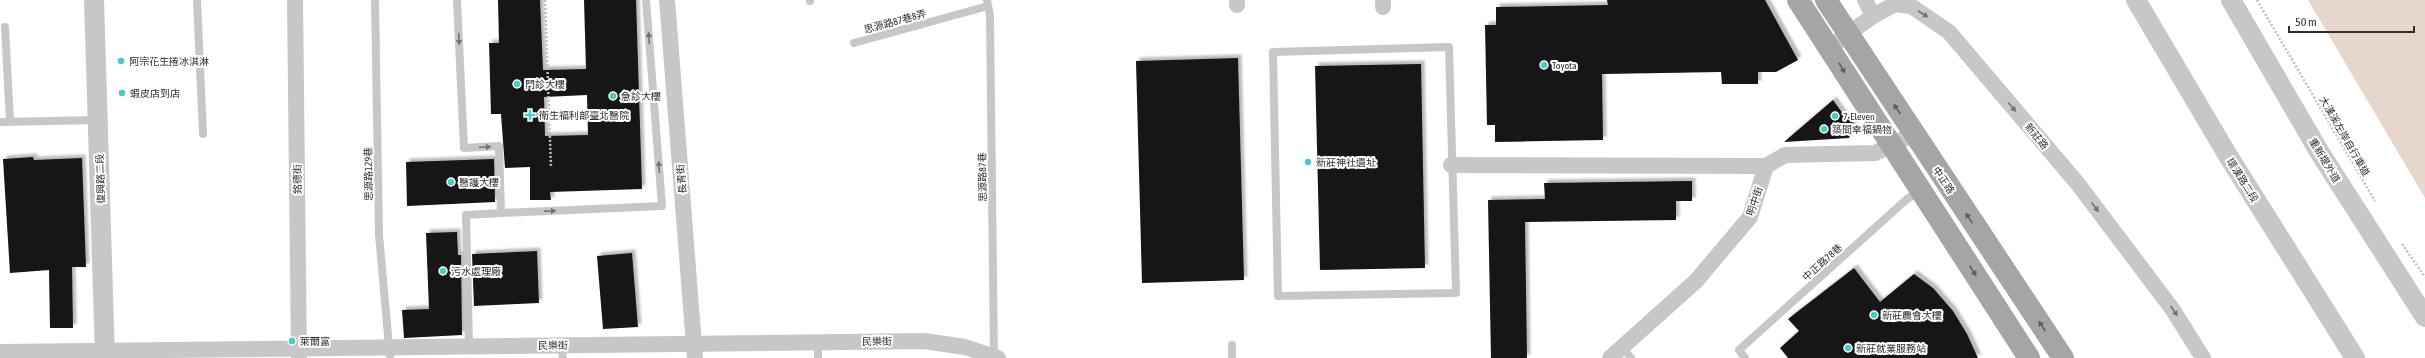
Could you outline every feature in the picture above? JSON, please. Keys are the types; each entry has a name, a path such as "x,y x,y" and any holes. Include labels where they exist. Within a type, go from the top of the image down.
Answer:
{"main road":[{"path":"1798,0 2029,358"},
{"name":"中正路","path":"1826,0 2063,358"}],"street":[{"name":"復興路二段","path":"94,0 105,355"},
{"name":"銘德街","path":"295,0 299,353"},
{"name":"長青街","path":"667,0 695,351"},
{"path":"1865,0 1873,16"},
{"name":"環漢路二段","path":"2136,0 2227,154 2355,358"},
{"name":"重新堤外道","path":"2231,0 2324,160 2425,317"},
{"name":"新莊路","path":"1829,48 1873,16 1895,4 1910,6 1949,32 2078,184 2173,310 2203,358"},
{"path":"1451,165 1766,166 1785,156 1875,153 1914,134"},
{"name":"明中街","path":"1610,358 1627,353 1696,281 1750,217 1766,166"},
{"name":"民樂街","path":"0,352 105,355 390,353 469,346 490,352 695,351 818,342 924,341 965,347 995,357"}],"lane":[{"path":"198,0 204,134"},
{"name":"思源路129巷","path":"375,0 379,235 390,353"},
{"path":"457,0 464,148 499,146 500,213"},
{"path":"469,346 466,215 662,206 646,0"},
{"name":"思源路87巷8弄","path":"854,43 988,3"},
{"name":"思源路87巷","path":"988,3 995,357"},
{"path":"5,27 10,122"},
{"path":"1449,47 1451,165 1456,293 1278,296 1273,52 1449,47"},
{"path":"0,122 98,120"},
{"name":"中正路78巷","path":"1745,358 1739,350 1907,199 1920,191"},
{"path":"818,342 818,358"},
{"path":"1232,345 1232,358"}],"path":[{"path":"545,0 551,168"},
{"name":"大漢溪左岸自行車道","path":"2257,0 2379,209"},
{"path":"2400,240 2425,278"}],"shaded area":[{"path":"2308,0 2425,0 2425,198"}],"building":[{"path":"498,0 540,0 543,70 586,69 584,0 636,0 642,189 550,192 551,200 530,200 530,167 505,168 501,114 491,114 489,43 499,43","holes":["587,95 588,135 545,136 544,97"]},
{"path":"1607,0 1765,0 1798,60 1776,72 1758,72 1758,84 1722,84 1721,72 1602,74 1603,140 1495,142 1495,125 1487,125 1485,25 1496,25 1496,7 1608,5"},
{"path":"1238,58 1244,280 1142,283 1136,61"},
{"path":"1421,64 1425,268 1320,270 1315,66"},
{"path":"1833,100 1846,118 1849,117 1854,125 1849,138 1784,142"},
{"path":"33,157 34,160 82,158 86,267 72,267 73,328 50,328 49,270 10,273 3,159"},
{"name":"醫護大樓","path":"494,159 495,202 407,206 406,162"},
{"path":"1692,181 1692,201 1676,201 1676,220 1525,222 1527,358 1491,358 1488,200 1545,199 1544,183"},
{"name":"污水處理廠","path":"457,232 458,255 461,255 462,335 404,338 402,310 429,309 426,233"},
{"path":"537,251 539,303 474,306 472,254"},
{"path":"632,253 638,327 603,329 597,256"},
{"name":"新莊農會大樓","path":"1854,268 1880,302 1914,274 1933,288 1953,311 1967,334 1978,358 1788,358 1780,348 1799,331 1788,319"}],"place":[{"name":"阿宗花生捲冰淇淋","path":"121,61"},
{"name":"Toyota","path":"1544,65"},
{"name":"門診大樓","path":"517,84"},
{"name":"蝦皮店到店","path":"122,93"},
{"name":"急診大樓","path":"613,96"},
{"name":"衛生福利部臺北醫院","path":"530,115"},
{"name":"7-Eleven","path":"1835,116"},
{"name":"築間幸福鍋物","path":"1824,129"},
{"name":"新莊神社遺址","path":"1308,162"},
{"name":"醫護大樓","path":"451,182"},
{"name":"污水處理廠","path":"443,271"},
{"name":"新莊農會大樓","path":"1874,315"},
{"name":"萊爾富","path":"292,341"},
{"name":"新莊就業服務站","path":"1848,348"}]}
